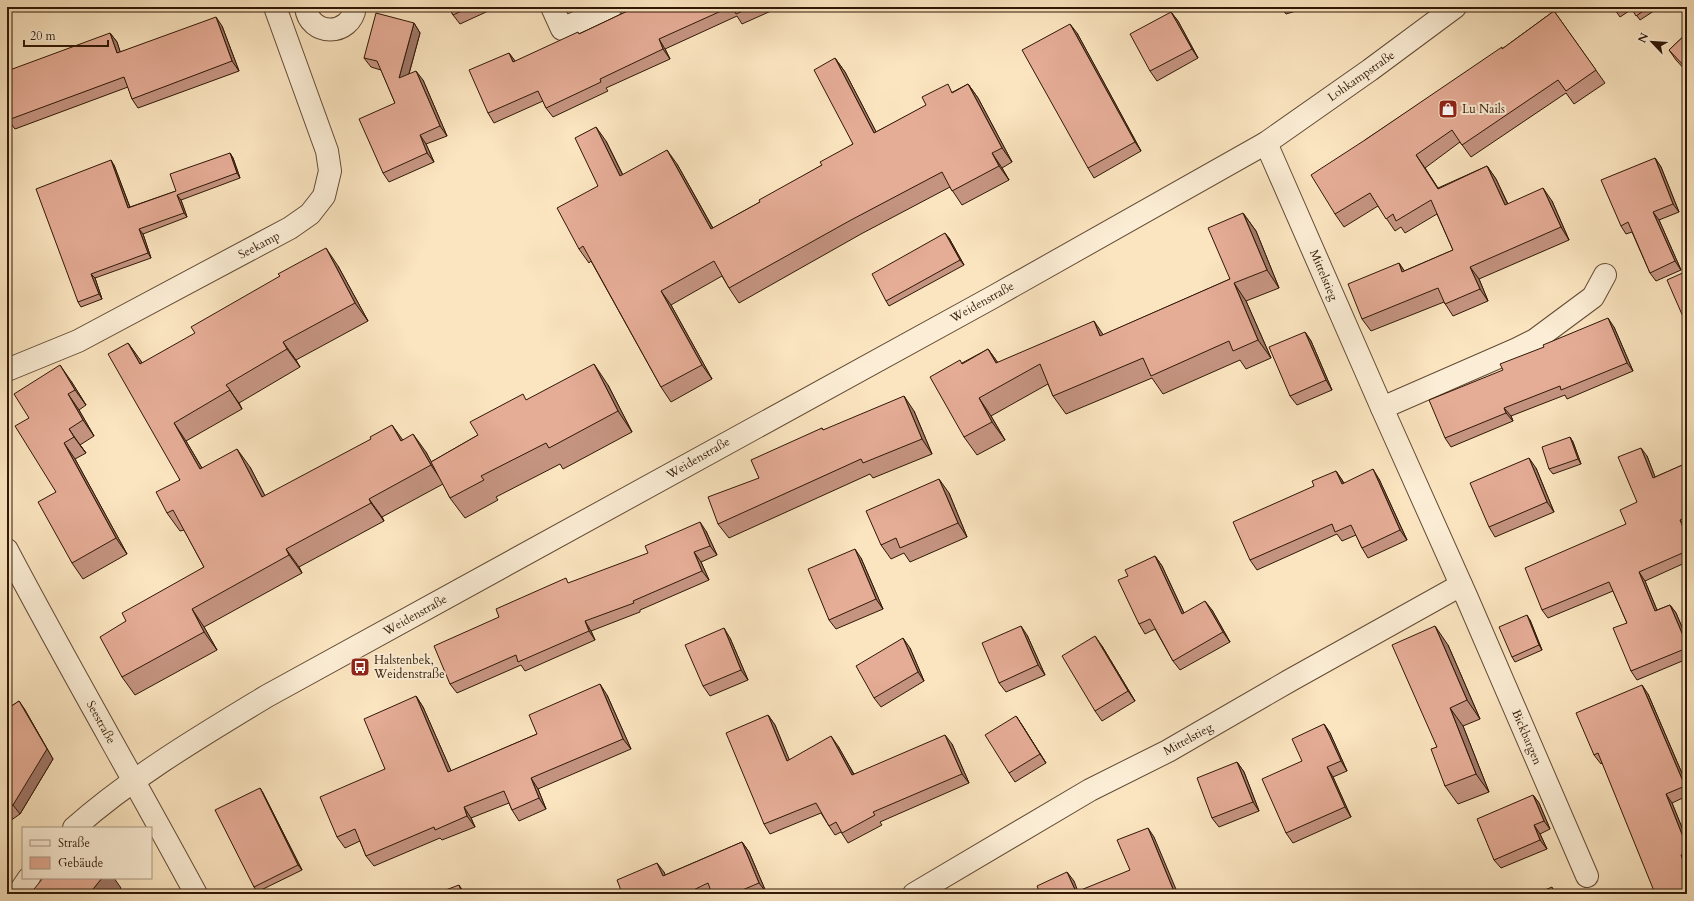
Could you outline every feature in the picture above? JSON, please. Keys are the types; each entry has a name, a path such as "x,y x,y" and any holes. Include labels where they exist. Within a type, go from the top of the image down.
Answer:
{"street":[{"path":"278,14 306,9 310,19 316,25 324,29 332,30 347,24 353,17 355,7"},
{"path":"552,7 562,29 611,7"},
{"name":"Lohkampstraße","path":"1266,143 1370,70 1455,7"},
{"name":"Seekamp","path":"7,370 78,341 290,228 310,214 324,196 330,171 327,151 278,14"},
{"name":"Mittelstieg","path":"914,894 1090,790 1168,751 1288,681 1464,591 1266,143"},
{"name":"Weidenstraße","path":"75,827 97,808 171,755 267,696 993,297 1266,143"},
{"path":"1382,408 1535,340 1593,297 1605,275"},
{"name":"Seestraße","path":"7,550 56,642 196,894"},
{"name":"Bickbargen","path":"1464,591 1587,876"},
{"path":"18,894 28,879"}],"building":[{"path":"449,7 470,7 453,15"},
{"path":"636,7 730,7 659,39 663,49 600,79 601,82 546,108 538,91 488,113 469,70 509,53 513,62 578,32 579,34"},
{"path":"732,7 752,7 736,14"},
{"path":"1613,7 1624,7 1617,12"},
{"path":"1631,7 1649,7 1636,16"},
{"path":"1554,11 1596,70 1566,91 1558,80 1462,145 1452,130 1416,155 1438,189 1487,166 1505,205 1543,188 1561,227 1470,267 1480,289 1445,304 1438,288 1362,319 1348,284 1399,263 1402,272 1453,250 1431,200 1396,221 1393,214 1386,219 1370,193 1335,214 1311,175 1502,47 1502,49"},
{"path":"1171,12 1192,49 1150,71 1130,34"},
{"path":"376,13 414,23 399,78 416,71 440,126 420,135 427,153 383,173 359,119 395,103 377,61 364,58"},
{"path":"216,17 232,61 132,99 124,77 8,120 7,71 110,33 117,53"},
{"path":"1070,24 1135,142 1088,168 1022,50"},
{"path":"1687,33 1687,69 1669,50"},
{"path":"835,58 874,133 926,105 922,97 948,84 952,93 968,84 1002,148 992,153 999,166 952,191 942,172 851,220 729,288 714,261 661,291 702,365 661,387 583,246 579,249 557,208 598,186 575,138 596,127 620,176 667,150 711,229 822,165 820,162 853,144 814,70"},
{"path":"230,153 237,173 177,195 184,213 139,229 148,253 91,274 99,294 78,302 36,189 111,160 128,208 176,191 170,174"},
{"path":"1655,158 1673,204 1653,212 1675,261 1650,273 1628,222 1621,226 1601,180"},
{"path":"1243,213 1267,270 1234,283 1258,340 1233,351 1229,341 1151,376 1143,358 1053,396 1040,364 979,398 992,422 964,437 930,377 960,360 962,364 988,349 996,363 1094,321 1100,336 1230,279 1208,228"},
{"path":"945,233 960,260 886,301 872,274"},
{"path":"326,248 355,303 283,342 287,349 226,385 230,390 174,423 200,469 237,449 262,497 371,439 370,437 392,425 401,441 413,434 431,465 369,499 371,503 286,549 289,555 192,609 204,632 122,677 100,637 126,621 122,613 204,567 173,510 167,513 156,492 180,480 108,354 128,343 140,364 195,333 191,327 280,276 278,274"},
{"path":"1687,271 1687,318 1684,319 1667,280"},
{"path":"1608,318 1627,363 1561,390 1560,386 1504,408 1506,413 1445,438 1429,400 1503,370 1500,364 1544,347 1543,345"},
{"path":"1305,332 1326,380 1290,396 1269,347"},
{"path":"594,364 618,411 549,448 546,443 481,476 484,480 450,498 431,462 478,435 470,422 523,394 526,400"},
{"path":"60,365 75,390 68,394 83,420 69,429 74,437 64,443 116,538 72,563 38,502 56,492 15,426 29,418 14,394"},
{"path":"904,396 922,439 863,463 861,459 718,524 708,497 759,478 751,460 822,428 823,430"},
{"path":"1570,437 1578,459 1549,469 1542,447"},
{"path":"1641,448 1653,478 1687,463 1687,516 1680,520 1687,537 1687,551 1639,572 1655,611 1670,605 1687,648 1631,671 1613,628 1627,623 1609,582 1542,610 1525,568 1626,524 1620,510 1637,502 1618,457"},
{"path":"1529,458 1547,502 1489,527 1470,483"},
{"path":"1373,469 1400,530 1362,548 1351,525 1335,532 1332,524 1250,560 1233,522 1314,486 1312,481 1336,471 1342,484"},
{"path":"939,479 958,523 900,548 896,538 881,545 866,511"},
{"path":"700,522 710,546 694,552 702,571 633,601 634,603 585,621 589,631 518,662 516,655 450,684 434,646 499,617 496,609 566,578 568,583 648,553 645,546"},
{"path":"855,549 876,599 829,620 808,569"},
{"path":"1155,556 1182,614 1205,601 1223,632 1173,661 1150,619 1139,624 1118,580 1128,576 1125,570"},
{"path":"1527,615 1539,645 1512,657 1499,627"},
{"path":"1021,626 1038,665 999,683 982,643"},
{"path":"1435,626 1467,700 1450,708 1476,774 1445,786 1431,749 1437,747 1392,645"},
{"path":"724,628 741,670 703,686 685,645"},
{"path":"1095,636 1128,691 1095,711 1062,656"},
{"path":"903,638 918,672 874,698 856,666"},
{"path":"600,684 623,739 531,778 539,798 512,810 504,791 464,807 467,816 435,830 434,827 366,856 355,829 337,837 320,797 385,769 364,719 416,696 448,772 537,734 529,715"},
{"path":"1642,685 1685,786 1666,794 1687,847 1687,853 1681,855 1687,872 1687,894 1646,894 1654,891 1598,753 1594,755 1576,713"},
{"path":"19,701 47,749 13,805 7,809 7,709"},
{"path":"768,715 787,761 831,736 852,775 945,735 962,774 873,812 875,815 842,833 836,822 829,826 816,803 764,824 726,733"},
{"path":"1016,716 1040,754 1009,773 985,735"},
{"path":"1324,724 1341,761 1327,767 1345,807 1286,833 1262,779 1302,761 1292,739"},
{"path":"1237,762 1253,802 1212,818 1197,778"},
{"path":"260,788 298,865 254,887 215,810"},
{"path":"1533,795 1544,821 1534,825 1540,840 1494,860 1477,819"},
{"path":"1148,828 1175,894 1033,894 1039,891 1037,886 1067,872 1076,892 1130,870 1117,840"},
{"path":"742,842 759,883 733,894 712,894 708,883 685,894 620,894 622,893 617,880 657,863 663,876"},
{"path":"42,879 101,879 89,894 30,894"},
{"path":"459,885 462,894 435,894"},
{"path":"1552,887 1555,894 1536,894"}],"place":[{"name":"Lu Nails","path":"1448,109"},
{"name":"Halstenbek, Weidenstraße","path":"360,667"}]}
